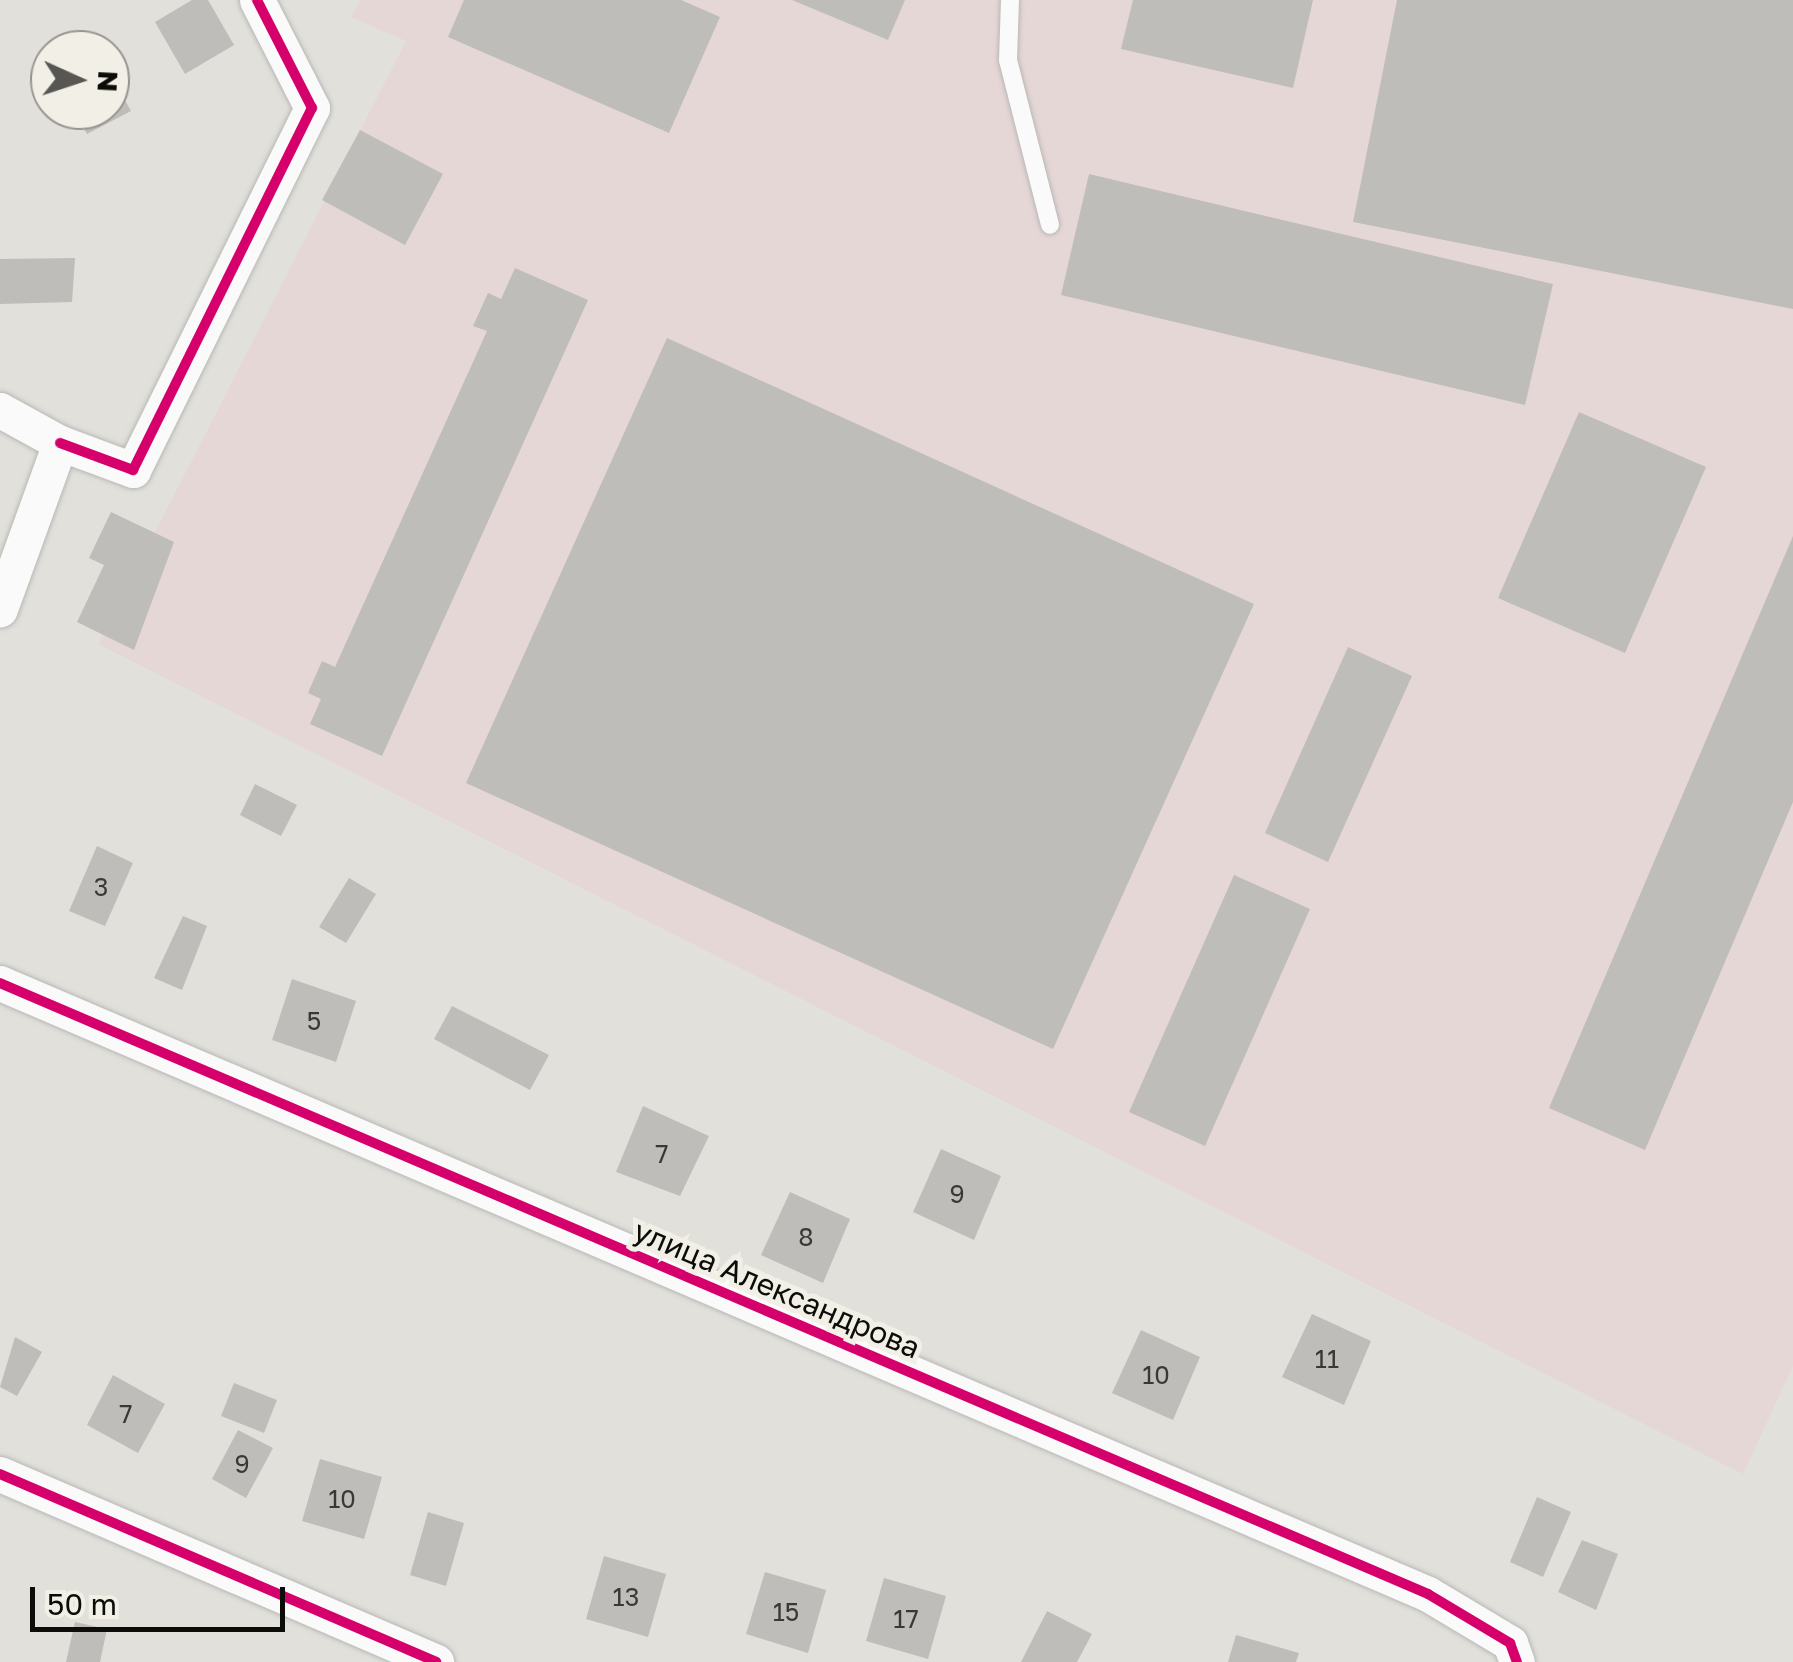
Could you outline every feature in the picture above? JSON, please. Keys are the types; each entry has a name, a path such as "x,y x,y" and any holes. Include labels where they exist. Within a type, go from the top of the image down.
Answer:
{"street":[{"path":"0,410 60,444 133,470 312,108 257,0"},
{"path":"0,609 60,444"},
{"name":"улица Александрова","path":"0,983 1428,1594 1510,1643 1517,1662"},
{"path":"0,1474 436,1662"}],"lane":[{"path":"1010,0 1008,60 1050,225"}],"shaded area":[{"path":"360,0 1793,0 1793,1366 1743,1474 98,644 406,41 351,17"}],"building":[{"path":"192,0 208,0 234,45 185,74 155,22"},
{"path":"464,0 681,0 720,17 669,133 448,37"},
{"path":"792,0 905,0 888,40"},
{"path":"1133,0 1313,0 1293,88 1121,49"},
{"path":"1397,0 1793,0 1793,309 1353,222"},
{"path":"360,130 443,174 405,245 322,200"},
{"path":"1089,174 1553,284 1525,405 1061,295"},
{"path":"75,258 72,302 0,304 0,259"},
{"path":"515,268 588,300 382,756 310,724 321,699 308,693 322,661 335,667 487,331 473,326 488,293 501,299"},
{"path":"667,338 1254,604 1053,1049 466,783"},
{"path":"1579,412 1706,467 1625,653 1498,598"},
{"path":"111,512 174,542 134,650 77,622 104,565 89,558"},
{"path":"1793,536 1793,802 1645,1150 1549,1108"},
{"path":"1348,647 1412,676 1328,862 1265,833"},
{"path":"255,784 297,805 281,836 240,815"},
{"path":"97,846 133,863 105,926 69,911"},
{"path":"1234,875 1310,909 1205,1146 1129,1112"},
{"path":"349,878 376,894 346,943 319,927"},
{"path":"183,916 207,926 182,990 154,978"},
{"path":"292,979 356,1001 336,1062 272,1040"},
{"path":"452,1006 549,1055 530,1090 434,1039"},
{"path":"643,1106 709,1136 680,1196 616,1172"},
{"path":"941,1149 1001,1176 974,1240 913,1212"},
{"path":"790,1192 850,1219 823,1283 761,1255"},
{"path":"1312,1314 1371,1341 1344,1405 1282,1377"},
{"path":"1141,1330 1200,1357 1173,1420 1112,1393"},
{"path":"15,1337 42,1352 17,1396 0,1387"},
{"path":"113,1375 165,1404 138,1453 87,1425"},
{"path":"234,1383 277,1400 264,1433 221,1416"},
{"path":"238,1430 273,1448 246,1498 212,1479"},
{"path":"320,1459 382,1477 364,1539 302,1521"},
{"path":"1537,1497 1571,1512 1543,1577 1510,1562"},
{"path":"428,1512 464,1523 446,1586 410,1575"},
{"path":"1582,1540 1618,1554 1596,1610 1558,1592"},
{"path":"604,1556 666,1574 648,1637 586,1619"},
{"path":"765,1572 826,1590 808,1653 746,1634"},
{"path":"884,1578 946,1596 928,1659 866,1641"},
{"path":"1047,1611 1092,1634 1077,1662 1021,1662"},
{"path":"75,1622 107,1629 100,1662 66,1662"},
{"path":"1236,1635 1299,1653 1296,1662 1228,1662"}],"cycle path":[{"path":"60,443 133,470 312,108 257,0"},
{"path":"0,983 1428,1594 1510,1643 1517,1662"},
{"path":"0,1474 436,1662"}]}
